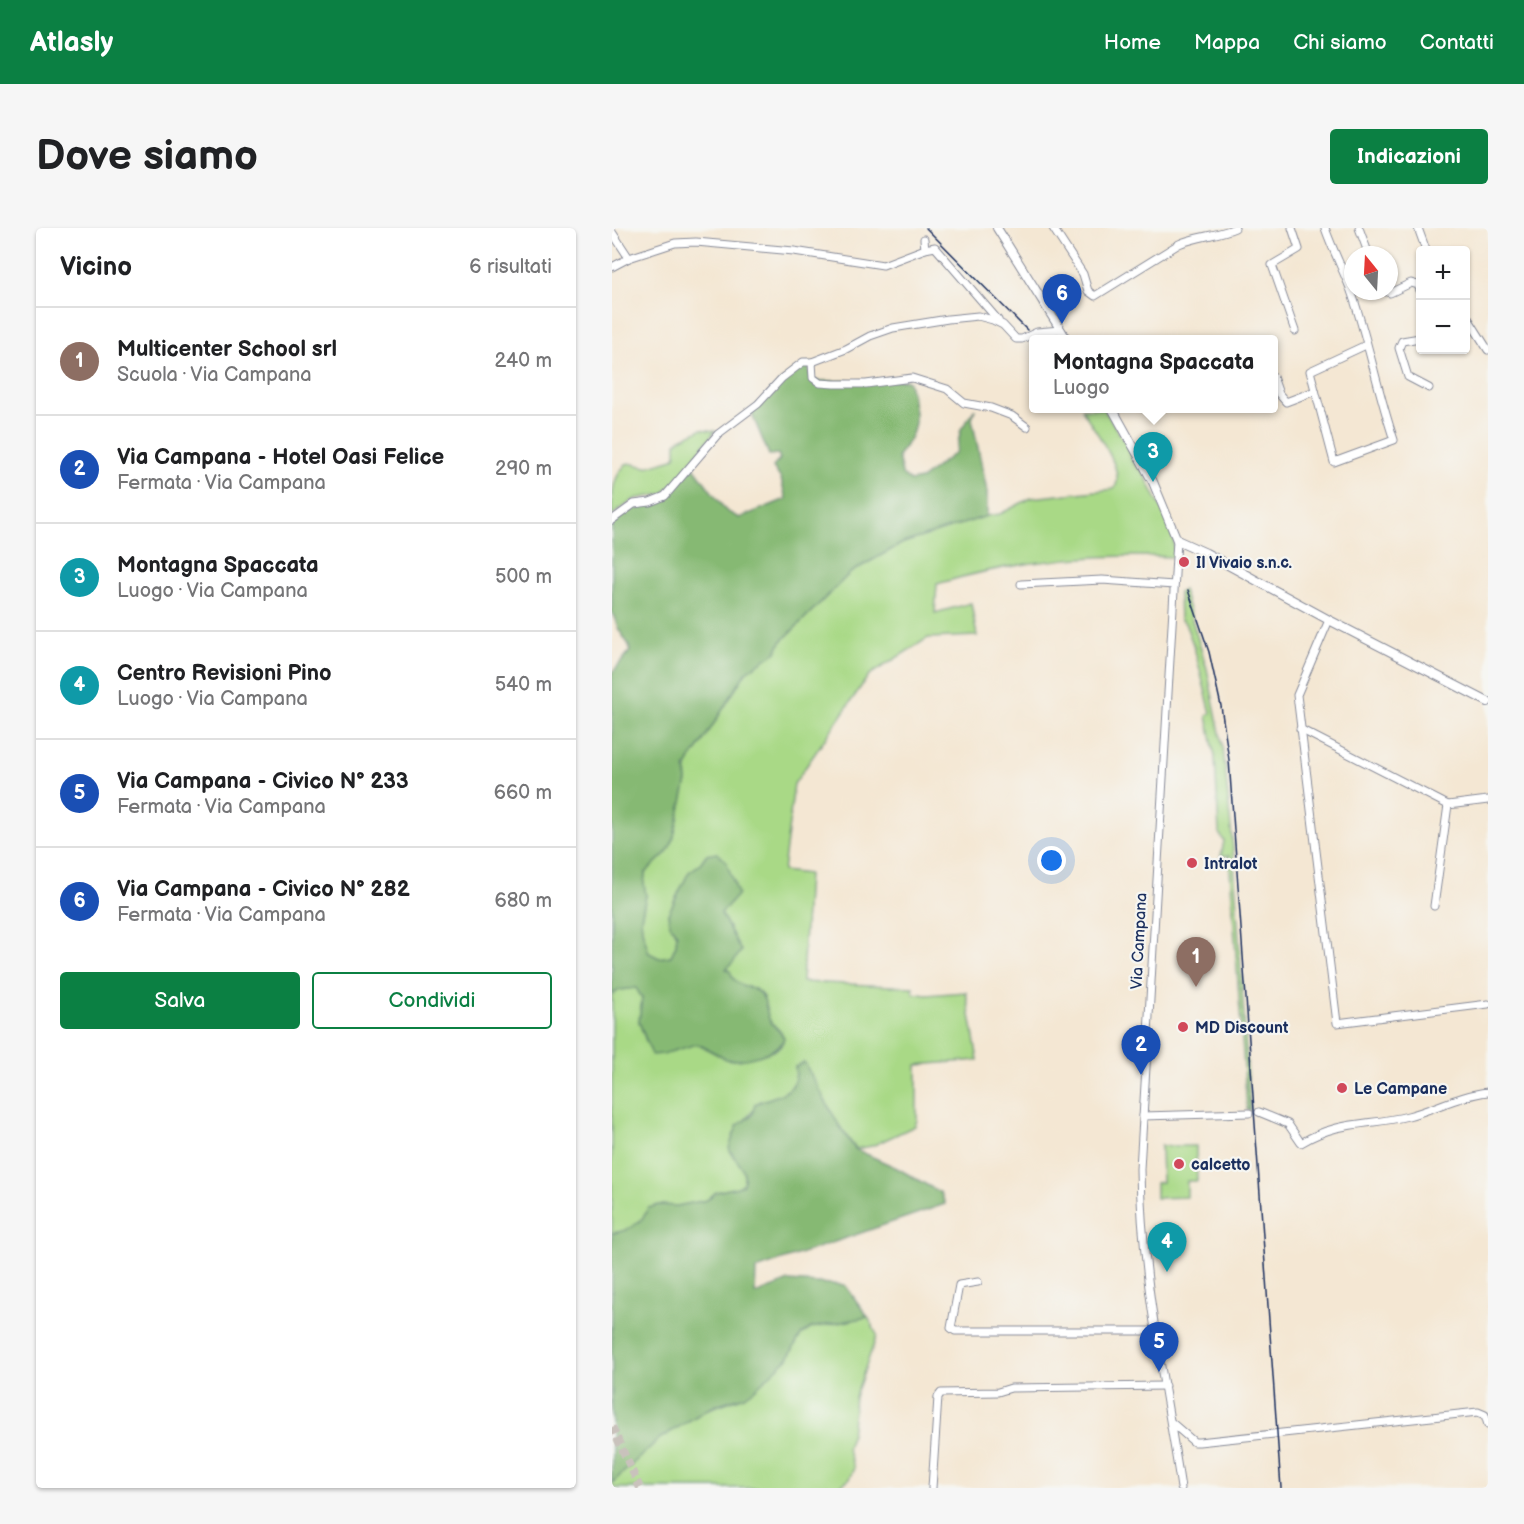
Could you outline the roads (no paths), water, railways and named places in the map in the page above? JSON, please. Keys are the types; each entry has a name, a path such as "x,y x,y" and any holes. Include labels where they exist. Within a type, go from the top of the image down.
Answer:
{"main road":[{"path":"998,228 1064,335"},
{"name":"Via Campana","path":"1115,413 1153,482 1177,540"},
{"path":"1177,540 1206,553 1488,702"}],"street":[{"path":"1053,228 1083,274 1088,291 1095,296 1179,244 1192,238 1222,234 1235,228"},
{"path":"1292,228 1299,249 1272,265 1294,331"},
{"path":"1325,228 1350,288 1394,440 1334,462 1310,371 1366,345"},
{"path":"1359,228 1366,246"},
{"path":"1418,228 1425,246"},
{"path":"612,232 629,258"},
{"path":"924,239 925,249"},
{"path":"612,267 629,258 675,243 696,242 794,251 883,265 934,247 1016,339 1029,336"},
{"path":"1398,289 1411,283 1416,284"},
{"path":"612,520 634,504 650,502 665,496 718,434 758,405 783,378 803,362 812,362 846,349 870,336 919,323 978,316 1003,325"},
{"path":"1470,321 1488,350"},
{"path":"1031,335 1037,332 1061,330"},
{"path":"1416,339 1402,341 1399,348 1408,376 1429,388"},
{"path":"812,362 813,378 820,383 866,384 912,378 947,389 964,403 991,408 1012,416 1028,427"},
{"path":"1278,391 1286,402 1315,391"},
{"name":"Via Campana","path":"1177,540 1140,1169 1141,1220 1181,1488"},
{"path":"1021,584 1102,580 1174,585"},
{"path":"1329,620 1297,695 1337,1023 1488,1004"},
{"path":"1300,729 1448,805 1488,800"},
{"path":"1434,906 1448,805"},
{"path":"1259,1112 1288,1124 1301,1143 1335,1127 1407,1116 1488,1092"},
{"path":"1143,1116 1249,1113"},
{"path":"978,1282 959,1285 951,1329 955,1331 1157,1331"},
{"path":"932,1488 938,1397 941,1393 998,1392 1011,1388 1165,1386"},
{"path":"1171,1423 1194,1442 1478,1412 1485,1415 1488,1425"}],"tunnel":[{"path":"612,1427 640,1488"}],"railway":[{"path":"926,228 1027,330"},
{"path":"1188,590 1209,652 1221,706 1229,760 1281,1488"}],"place":[{"name":"Via Campana - Civico N° 282","path":"1062,324"},
{"name":"Montagna Spaccata","path":"1153,482"},
{"name":"Il Vivaio s.n.c.","path":"1184,562"},
{"name":"Intralot","path":"1192,863"},
{"name":"Multicenter School srl","path":"1196,987"},
{"name":"MD Discount","path":"1183,1027"},
{"name":"Via Campana - Hotel Oasi Felice","path":"1141,1075"},
{"name":"Le Campane","path":"1342,1088"},
{"name":"calcetto","path":"1179,1164"},
{"name":"Centro Revisioni Pino","path":"1167,1272"},
{"name":"Via Campana - Civico N° 233","path":"1159,1372"}]}
